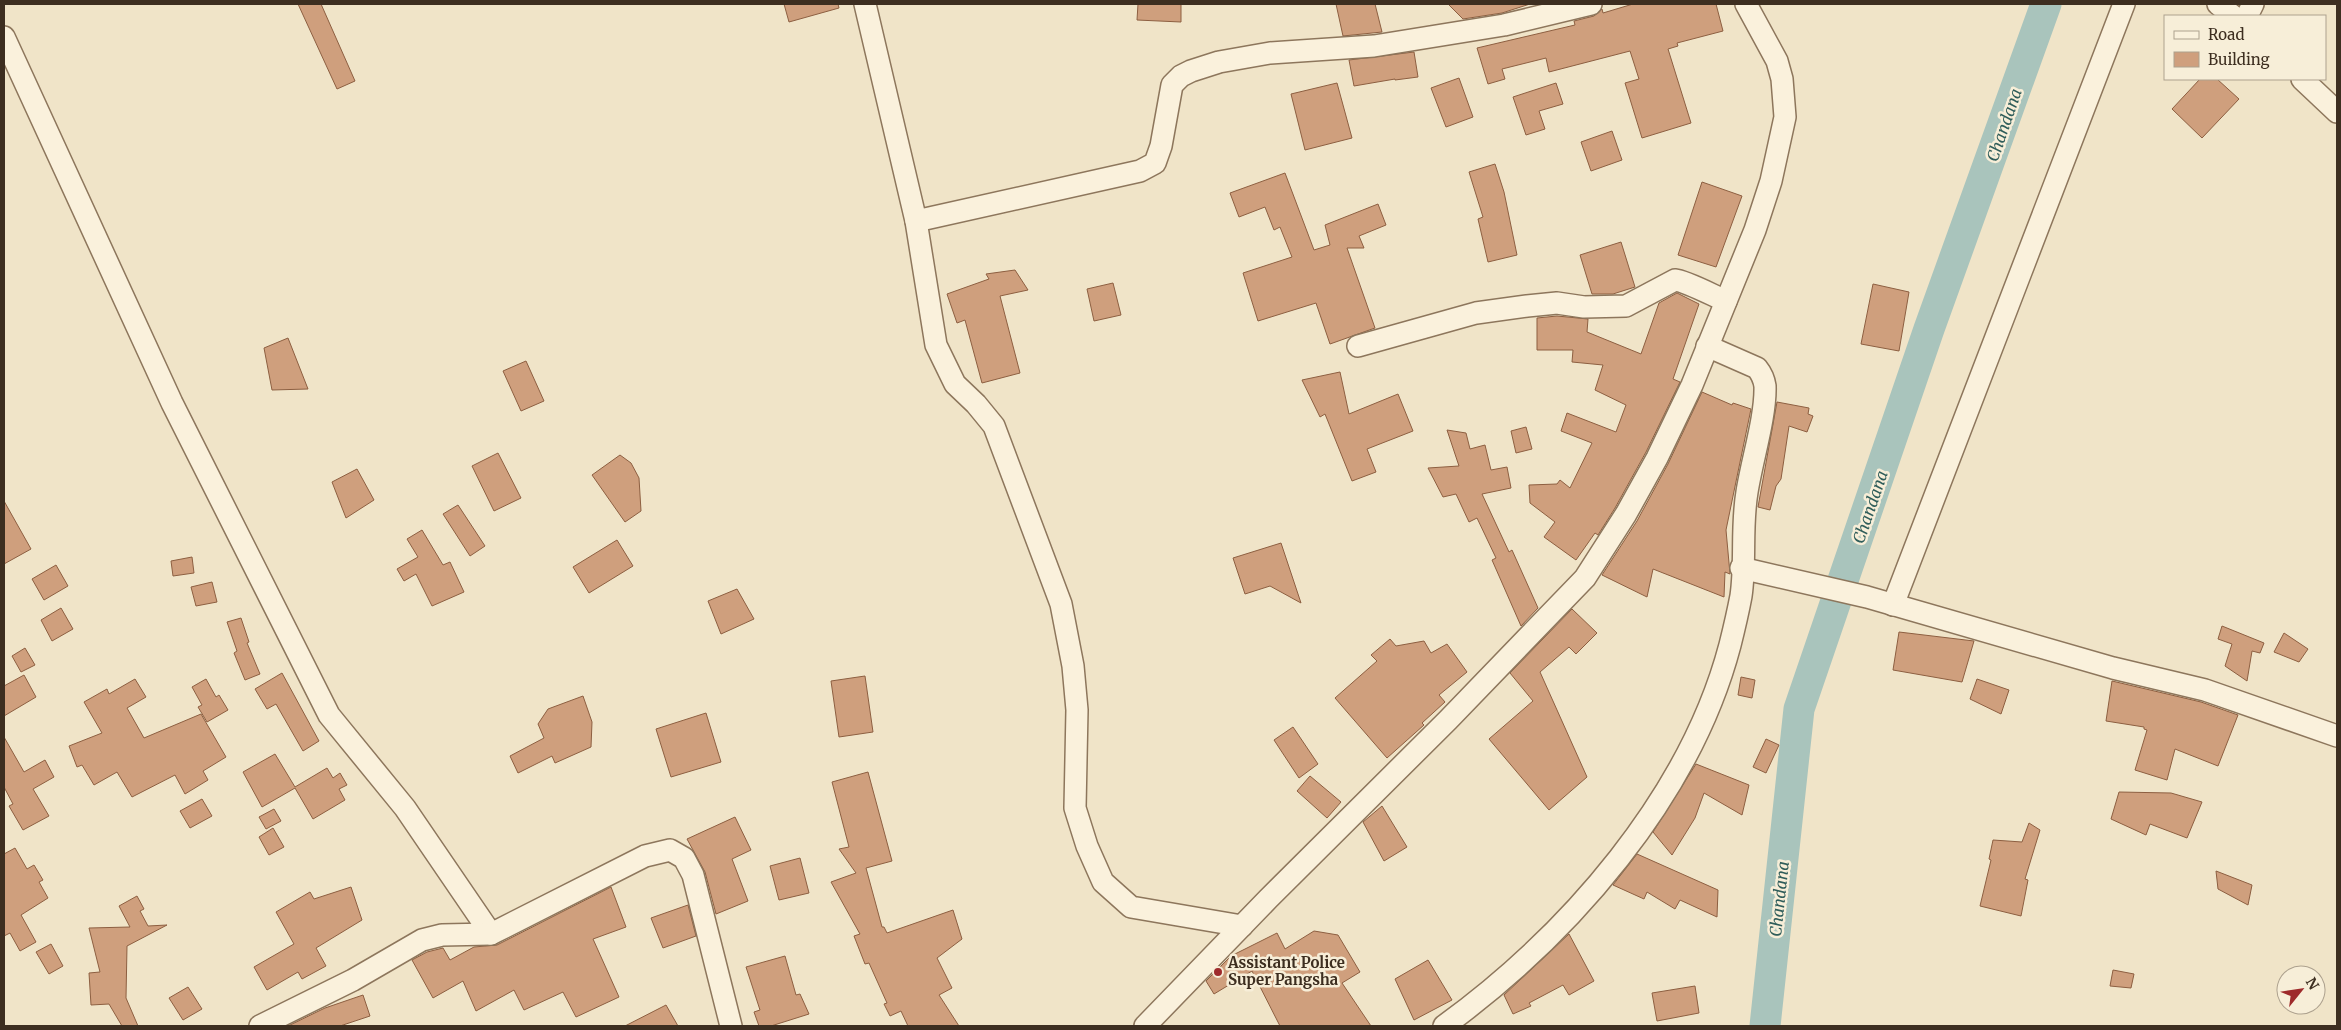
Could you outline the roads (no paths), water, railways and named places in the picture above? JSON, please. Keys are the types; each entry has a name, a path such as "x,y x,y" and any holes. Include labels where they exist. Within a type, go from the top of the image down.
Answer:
{"street":[{"path":"865,4 916,221 936,345 955,384 976,404 994,426 1062,604 1077,710 1075,808 1087,846 1103,882 1131,907 1242,926"},
{"path":"916,221 1140,171 1155,163 1161,146 1172,85 1180,76 1190,71 1219,62 1270,53 1374,46 1504,25 1591,4"},
{"path":"1146,1026 1242,926 1448,720 1585,578 1626,514 1692,385 1755,230 1772,181 1784,117 1785,98 1777,61 1746,4"},
{"path":"1893,605 2124,4"},
{"path":"2218,4 2232,15"},
{"path":"4,36 172,403 329,714 405,808 491,934"},
{"path":"2303,80 2336,108"},
{"path":"1358,346 1476,313 1502,309 1557,303 1584,307 1626,306 1675,280 1682,281 1726,301"},
{"path":"1444,1026 1491,989 1564,922 1606,876 1641,829 1694,742 1715,691 1730,645 1739,603 1742,568 1742,528 1746,493 1762,412 1765,384 1758,368 1707,346"},
{"path":"1742,568 1867,596 2114,668 2205,690 2337,736"},
{"path":"260,1026 353,980 422,940 442,935 491,934 646,856 670,850 684,858 693,875 731,1026"}],"waterway":[{"name":"Chandana","path":"1765,1026 1799,709 1929,329 2046,4"}],"place":[{"name":"Assistant Police Super Pangsha","path":"1218,972"}]}
